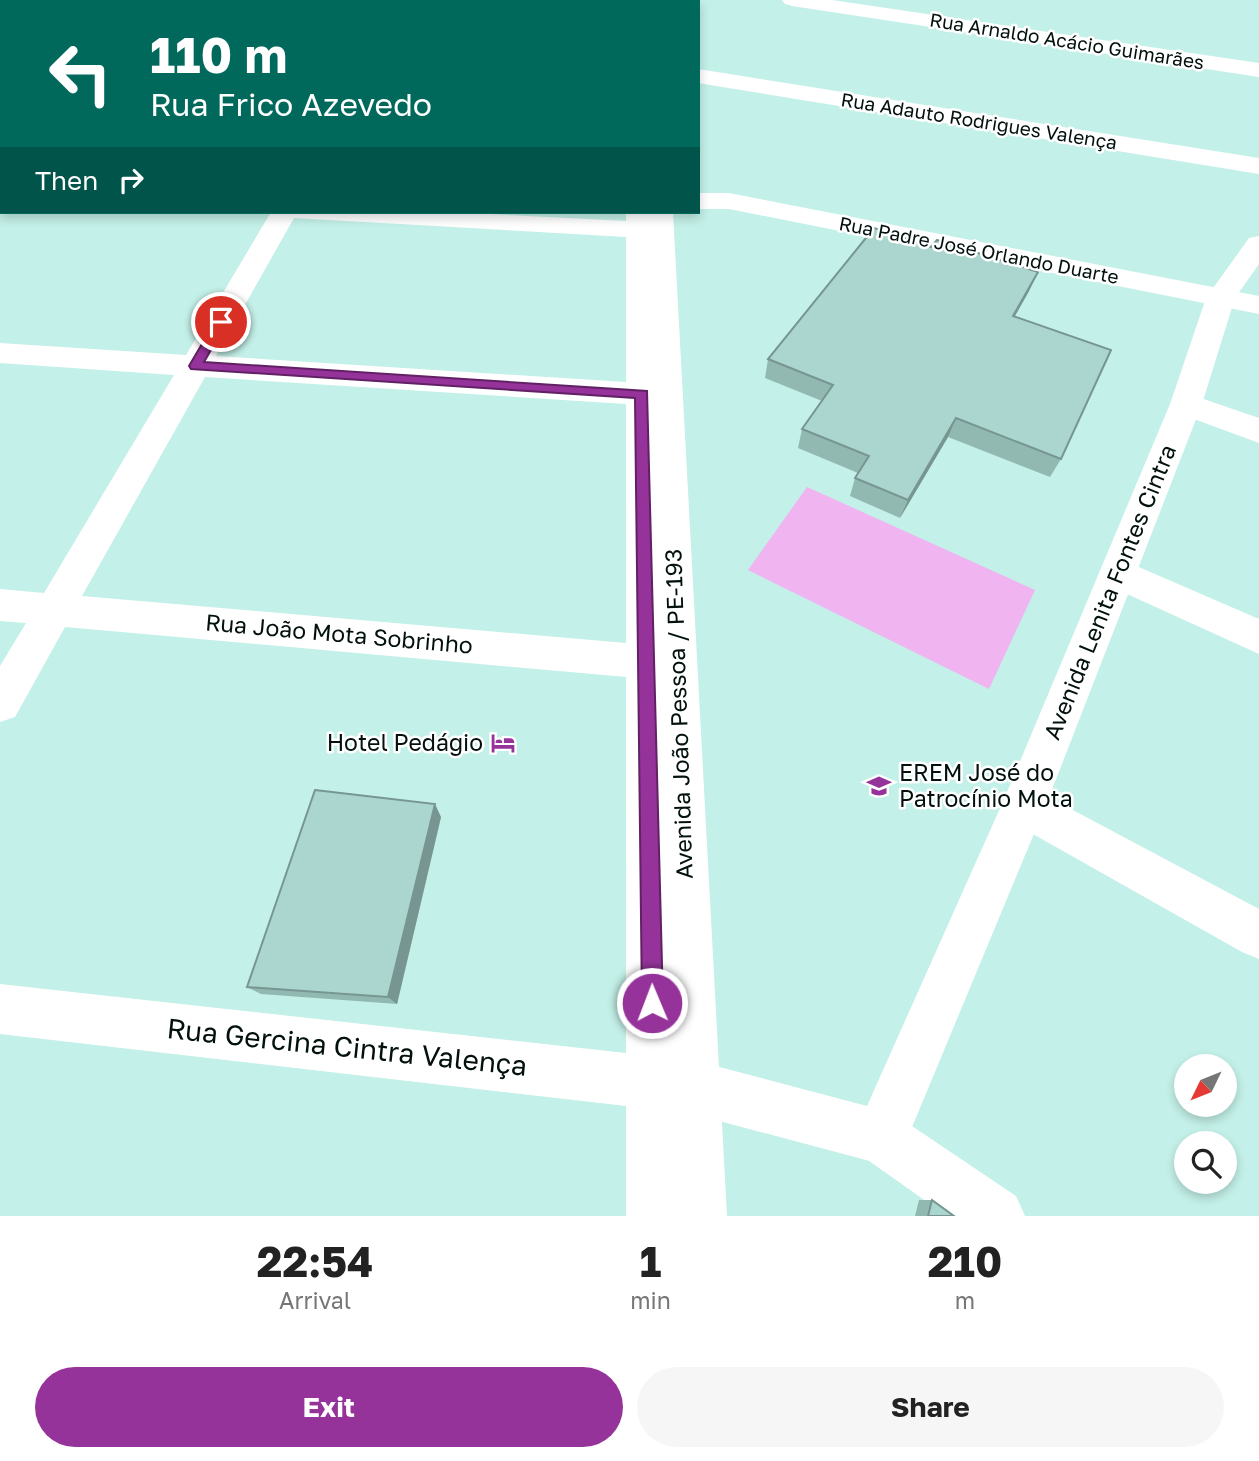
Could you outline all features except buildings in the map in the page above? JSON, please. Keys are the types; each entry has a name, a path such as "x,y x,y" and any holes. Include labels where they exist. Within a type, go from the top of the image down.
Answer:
{"street":[{"name":"Rua Arnaldo Acácio Guimarães","path":"792,0 1259,70"},
{"name":"Rua Adauto Rodrigues Valença","path":"700,76 1259,166"},
{"name":"Rua Padre José Orlando Duarte","path":"700,201 729,201 1240,302"},
{"path":"0,704 283,214"},
{"path":"380,214 650,221 673,1084 698,1216"},
{"name":"Avenida Lenita Fontes Cintra","path":"881,1137 1024,805 1186,404 1240,302 1259,244"},
{"path":"0,353 654,395"},
{"path":"1186,404 1259,431"},
{"path":"1118,573 1259,637"},
{"name":"Rua João Mota Sobrinho","path":"0,605 662,663"},
{"path":"1024,805 1259,935"},
{"name":"Rua Gercina Cintra Valença","path":"0,1009 673,1084 881,1137 996,1216"},
{"path":"655,1216 673,1084"}],"shaded area":[{"path":"807,487 1035,590 989,689 748,570"}],"place":[{"name":"Hotel Pedágio","path":"503,743"},
{"name":"EREM José do Patrocínio Mota","path":"879,786"}],"route":[{"path":"221,322 195,366 642,394 652,1003"}]}
